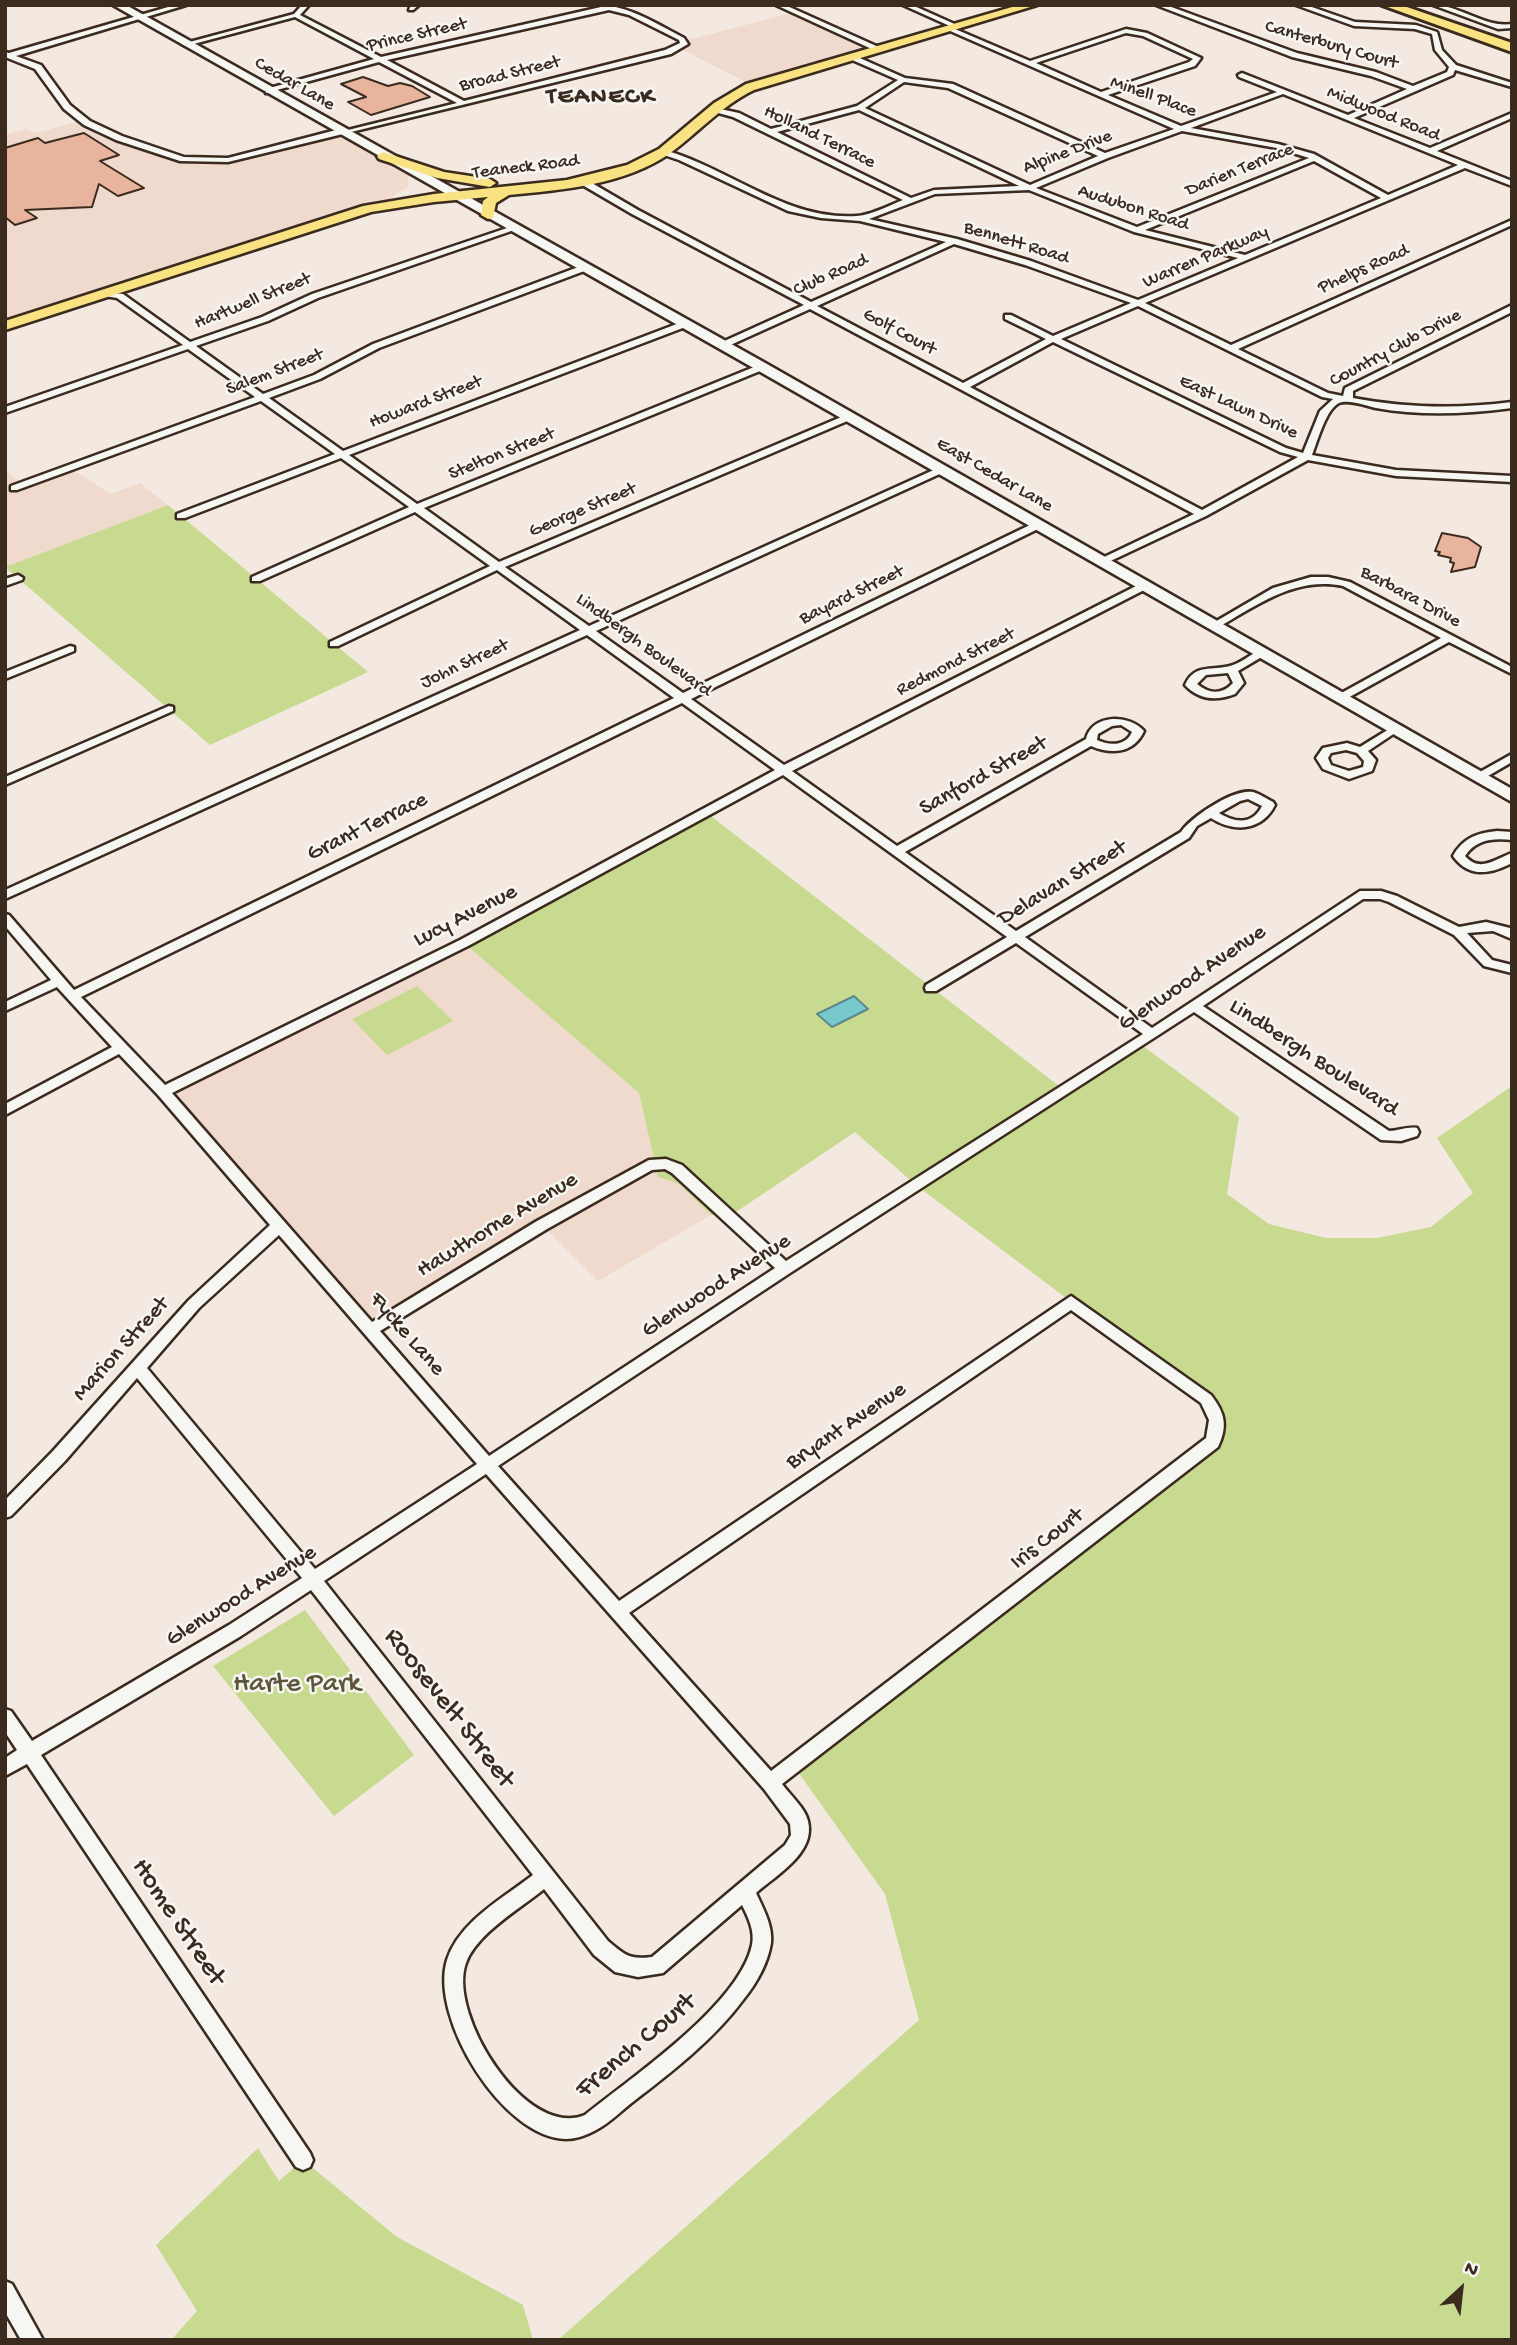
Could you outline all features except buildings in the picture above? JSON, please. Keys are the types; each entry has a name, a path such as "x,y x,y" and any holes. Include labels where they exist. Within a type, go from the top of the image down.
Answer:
{"highway":[{"path":"1388,5 1419,22 1461,27 1506,27"},
{"path":"1405,5 1512,48"},
{"path":"1435,33 1461,27 1512,42"}],"main road":[{"name":"Teaneck Road","path":"5,326 374,208 453,195 582,181 628,170 664,152 728,97 750,87 1031,5"},
{"path":"383,156 454,178 542,186"},
{"path":"374,208 409,186 406,169"},
{"path":"488,215 490,201 508,190"}],"street":[{"name":"Cedar Lane","path":"118,5 453,195"},
{"path":"7,55 183,5"},
{"path":"186,44 296,15 306,5"},
{"path":"566,5 567,18"},
{"path":"601,5 612,7"},
{"path":"779,5 880,49"},
{"name":"Minell Place","path":"906,5 1027,64 1180,128 1278,146 1315,158 1388,198"},
{"name":"Canterbury Court","path":"1159,5 1295,55 1373,74 1414,89"},
{"path":"1299,5 1354,24 1419,22 1435,33 1439,50 1453,67 1512,85"},
{"path":"1436,5 1506,27"},
{"name":"Prince Street","path":"269,91 381,59 612,7"},
{"name":"Broad Street","path":"7,55 38,67 67,107 87,123 132,143 183,159 228,160 674,51 683,44 682,39 612,7"},
{"path":"296,15 463,103"},
{"path":"1027,64 1132,31 1195,56 1198,60 1099,95"},
{"path":"853,57 903,80 950,86 1105,156"},
{"path":"1347,118 1450,73 1453,67"},
{"name":"Midwood Road","path":"1242,75 1512,184"},
{"path":"772,131 860,108 903,80"},
{"name":"Alpine Drive","path":"860,219 909,200 945,191 1029,188 1105,156 1283,92"},
{"name":"Audubon Road","path":"860,108 1029,188 1138,229 1248,258"},
{"name":"Holland Terrace","path":"714,109 730,112 772,131 909,200"},
{"path":"1430,151 1512,115"},
{"name":"Bennett Road","path":"664,152 790,209 821,216 860,219 954,241 1028,263 1140,302 1309,388 1387,407 1428,410 1481,409 1512,405"},
{"name":"Darien Terrace","path":"1138,229 1315,158"},
{"name":"Warren Parkway","path":"963,387 1053,339 1465,165"},
{"name":"Golf Court","path":"582,181 629,209 1202,514"},
{"name":"East Cedar Lane","path":"453,195 723,345 1512,797"},
{"name":"Phelps Road","path":"1230,349 1512,222"},
{"name":"Hartwell Street","path":"5,410 265,319 316,296 513,229"},
{"name":"Club Road","path":"723,345 954,241"},
{"name":"Salem Street","path":"14,488 324,374 376,346 584,268"},
{"name":"Lindbergh Boulevard","path":"108,293 120,296 1152,1034"},
{"name":"Country Club Drive","path":"1306,457 1325,411 1333,402 1348,398 1348,390 1512,308"},
{"name":"East Lawn Drive","path":"1008,317 1264,442 1306,457 1416,475 1512,479"},
{"name":"Howard Street","path":"181,516 685,324"},
{"name":"Stelton Street","path":"256,579 416,508 762,368"},
{"name":"George Street","path":"334,644 498,566 849,417"},
{"path":"1102,562 1202,514 1306,457"},
{"name":"John Street","path":"5,895 941,470"},
{"name":"Bayard Street","path":"682,697 1038,525"},
{"path":"5,583 18,578"},
{"name":"Barbara Drive","path":"1213,626 1296,582 1326,579 1346,584 1512,671"},
{"name":"Redmond Street","path":"784,770 1144,586"},
{"path":"1340,698 1448,638"},
{"path":"5,676 70,649"},
{"path":"1232,670 1261,653"},
{"name":"Grant Terrace","path":"72,996 682,697"},
{"path":"5,781 169,709"},
{"path":"1361,751 1394,729"},
{"name":"Sanford Street","path":"897,850 1091,741"},
{"path":"1477,777 1512,757"},
{"name":"Lucy Avenue","path":"163,1092 464,943 784,770"},
{"name":"Delavan Street","path":"931,988 1185,835 1193,823 1212,813"},
{"path":"1512,836 1481,837 1464,848 1459,856 1465,863 1484,869 1493,868 1512,857"},
{"name":"Glenwood Avenue","path":"5,1768 121,1695 202,1652 785,1269 1152,1034 1360,895 1381,895 1458,932 1488,963 1512,969"},
{"name":"Fycke Lane","path":"5,918 72,996 163,1092 770,1783"},
{"path":"1458,932 1472,926 1493,926 1512,935"},
{"path":"5,1007 60,981"},
{"name":"Lindbergh Boulevard","path":"1194,1006 1387,1136 1401,1136 1412,1132"},
{"path":"5,1110 122,1047"},
{"name":"Hawthorne Avenue","path":"372,1329 542,1225 649,1165 666,1164 677,1169 785,1269"},
{"name":"Marion Street","path":"5,1511 59,1456 194,1304 280,1225"},
{"name":"Bryant Avenue","path":"618,1611 1071,1302 1101,1323"},
{"name":"Iris Court","path":"770,1783 1212,1443 1218,1421 1214,1409 1206,1399 1101,1323"},
{"name":"Roosevelt Street","path":"136,1367 313,1579 544,1878 614,1961 638,1968 656,1966 745,1891"},
{"name":"Home Street","path":"5,1717 303,2160"},
{"path":"745,1891 791,1851 800,1837 799,1821 770,1783"},
{"name":"French Court","path":"544,1878 470,1938 456,1963 453,1989 457,2014 467,2038 487,2070 536,2120 555,2128 577,2129 592,2122 716,2019 736,1998 755,1968 762,1944 759,1919 745,1891"},
{"path":"5,2291 33,2340"}],"shaded area":[{"path":"796,12 879,49 754,86 679,48 684,41"},
{"path":"83,120 102,131 183,159 215,161 340,131 406,169 409,186 375,208 5,326 5,135 26,129 36,133"},
{"path":"70,468 111,494 140,483 168,505 5,567 5,470 23,485"},
{"path":"464,943 639,1093 658,1177 679,1184 711,1215 598,1281 542,1225 372,1329 163,1092"}],"green space":[{"path":"168,505 368,672 210,745 5,567"},
{"path":"707,813 1064,1090 1139,1043 1239,1117 1227,1194 1269,1224 1326,1238 1377,1238 1431,1227 1473,1193 1437,1138 1512,1086 1512,2340 558,2340 919,2020 885,1894 793,1765 1212,1443 1214,1409 917,1186 855,1132 733,1214 711,1215 679,1184 658,1177 639,1093 464,943"},
{"path":"417,986 453,1021 387,1055 352,1019"},
{"name":"Harte Park","path":"305,1610 414,1755 334,1816 213,1666"},
{"path":"258,2148 279,2181 303,2160 397,2237 523,2305 533,2340 171,2340 197,2311 156,2245"}],"water":[{"path":"854,996 868,1009 832,1027 817,1014"}],"district":[{"name":"TEANECK","path":"601,98"}]}
